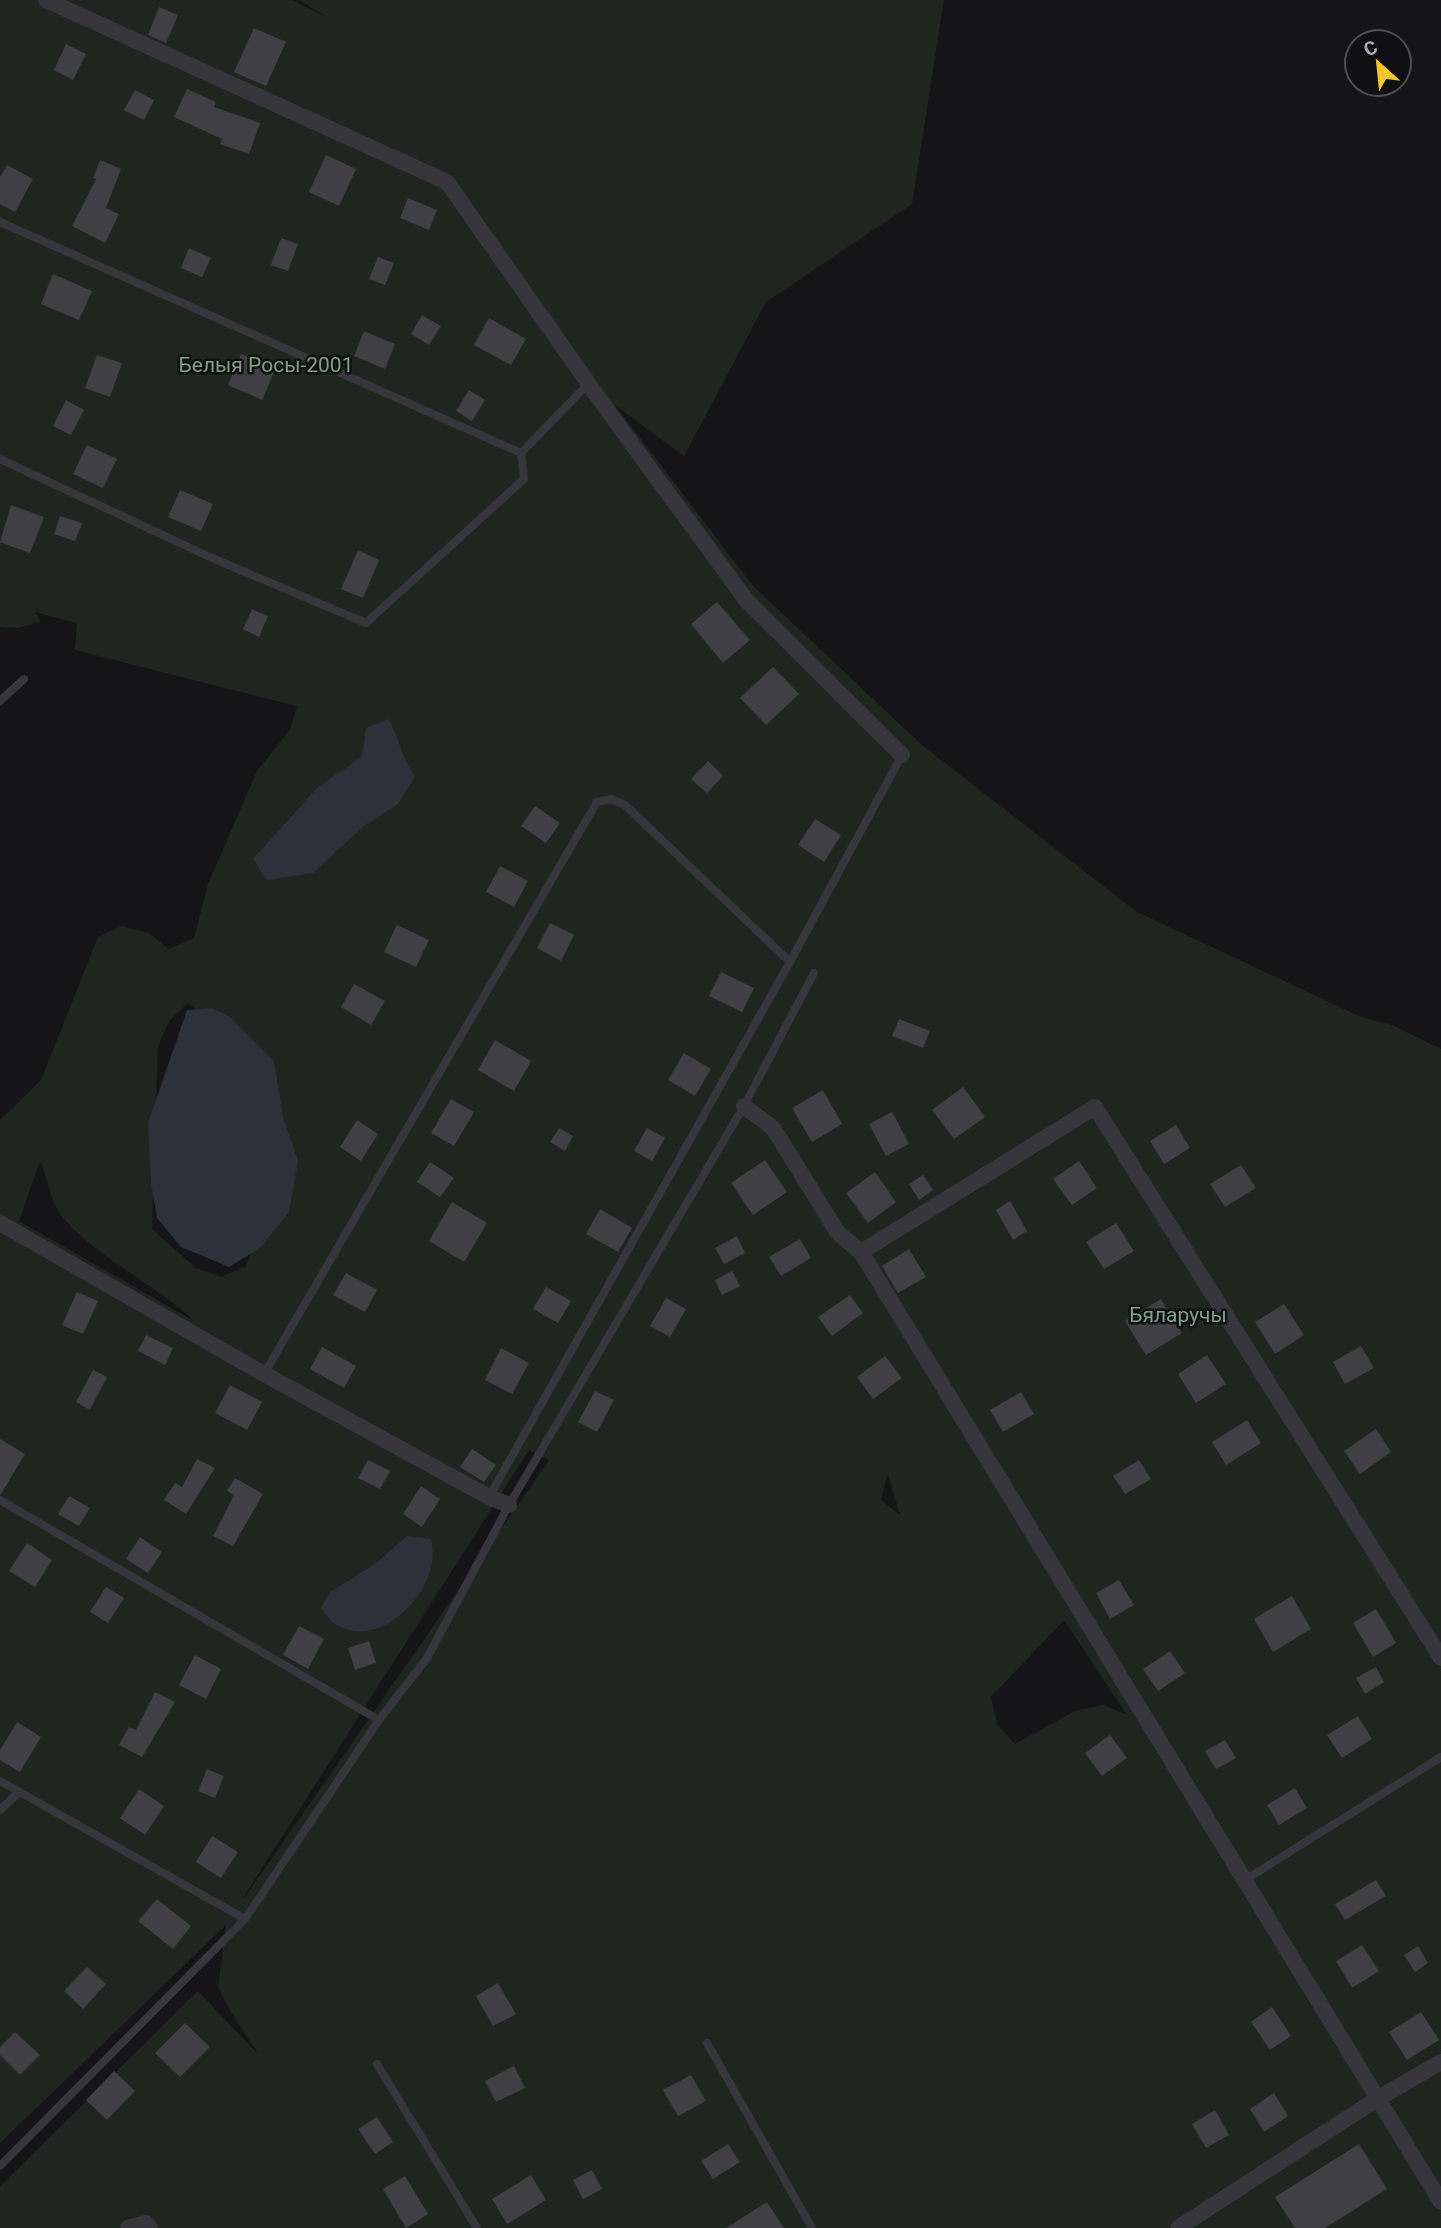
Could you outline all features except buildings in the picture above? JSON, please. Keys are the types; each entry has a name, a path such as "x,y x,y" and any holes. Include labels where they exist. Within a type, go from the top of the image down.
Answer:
{"street":[{"path":"46,0 447,182 588,384 747,601 902,755"},
{"path":"744,1106 773,1128 838,1233 861,1252 1441,2202"},
{"path":"861,1252 1095,1107 1441,1658"},
{"path":"0,1223 264,1374 489,1497 509,1505"},
{"path":"1178,2228 1377,2099 1441,2062"},
{"path":"128,2228 146,2223 150,2228"}],"lane":[{"path":"0,222 521,453"},
{"path":"521,453 588,384"},
{"path":"0,459 212,558 366,623 524,479 521,453"},
{"path":"0,701 24,679"},
{"path":"489,1497 790,962 902,755"},
{"path":"264,1374 597,802 611,799 625,805 790,962"},
{"path":"0,2166 245,1919 379,1720 427,1658 509,1505 744,1106 814,973"},
{"path":"0,1500 379,1720"},
{"path":"1245,1880 1441,1757"},
{"path":"0,1781 245,1919"},
{"path":"0,1810 19,1792"},
{"path":"708,2043 812,2228"},
{"path":"377,2064 477,2228"}],"green space":[{"path":"0,0 292,0 328,18 299,0 944,0 912,204 766,302 684,456 615,405 753,586 923,746 1137,912 1361,1017 1392,1025 1441,1049 1441,2228 0,2228 0,2186 198,1991 259,2055 230,2011 218,1987 226,1925 0,2143 0,1120 41,1080 98,937 122,926 148,933 169,949 194,938 208,884 257,771 290,730 297,706 75,650 77,623 35,612 41,622 17,628 0,627","holes":["188,1003 227,1035 284,1169 246,1266 221,1277 196,1268 152,1229 158,1046 169,1021","40,1161 56,1206 73,1228 88,1243 161,1294 194,1321 19,1221","529,1450 549,1460 244,1898","887,1475 888,1475 900,1515 881,1500","1064,1620 1127,1715 1103,1705 1075,1711 1015,1744 997,1724 991,1697"]}],"shaded area":[{"path":"388,719 415,776 398,804 365,825 313,873 267,880 253,859 318,787 362,757 366,728"},
{"path":"212,1008 230,1017 274,1061 283,1117 298,1161 289,1212 260,1248 229,1267 181,1247 157,1218 151,1183 148,1123 187,1010"},
{"path":"407,1536 431,1539 432,1558 428,1577 405,1611 389,1623 371,1630 353,1631 333,1623 321,1608 330,1592 375,1564"}],"park label":[{"name":"Белыя Росы-2001","path":"266,365"},
{"name":"Бяларучы","path":"1178,1315"}]}
